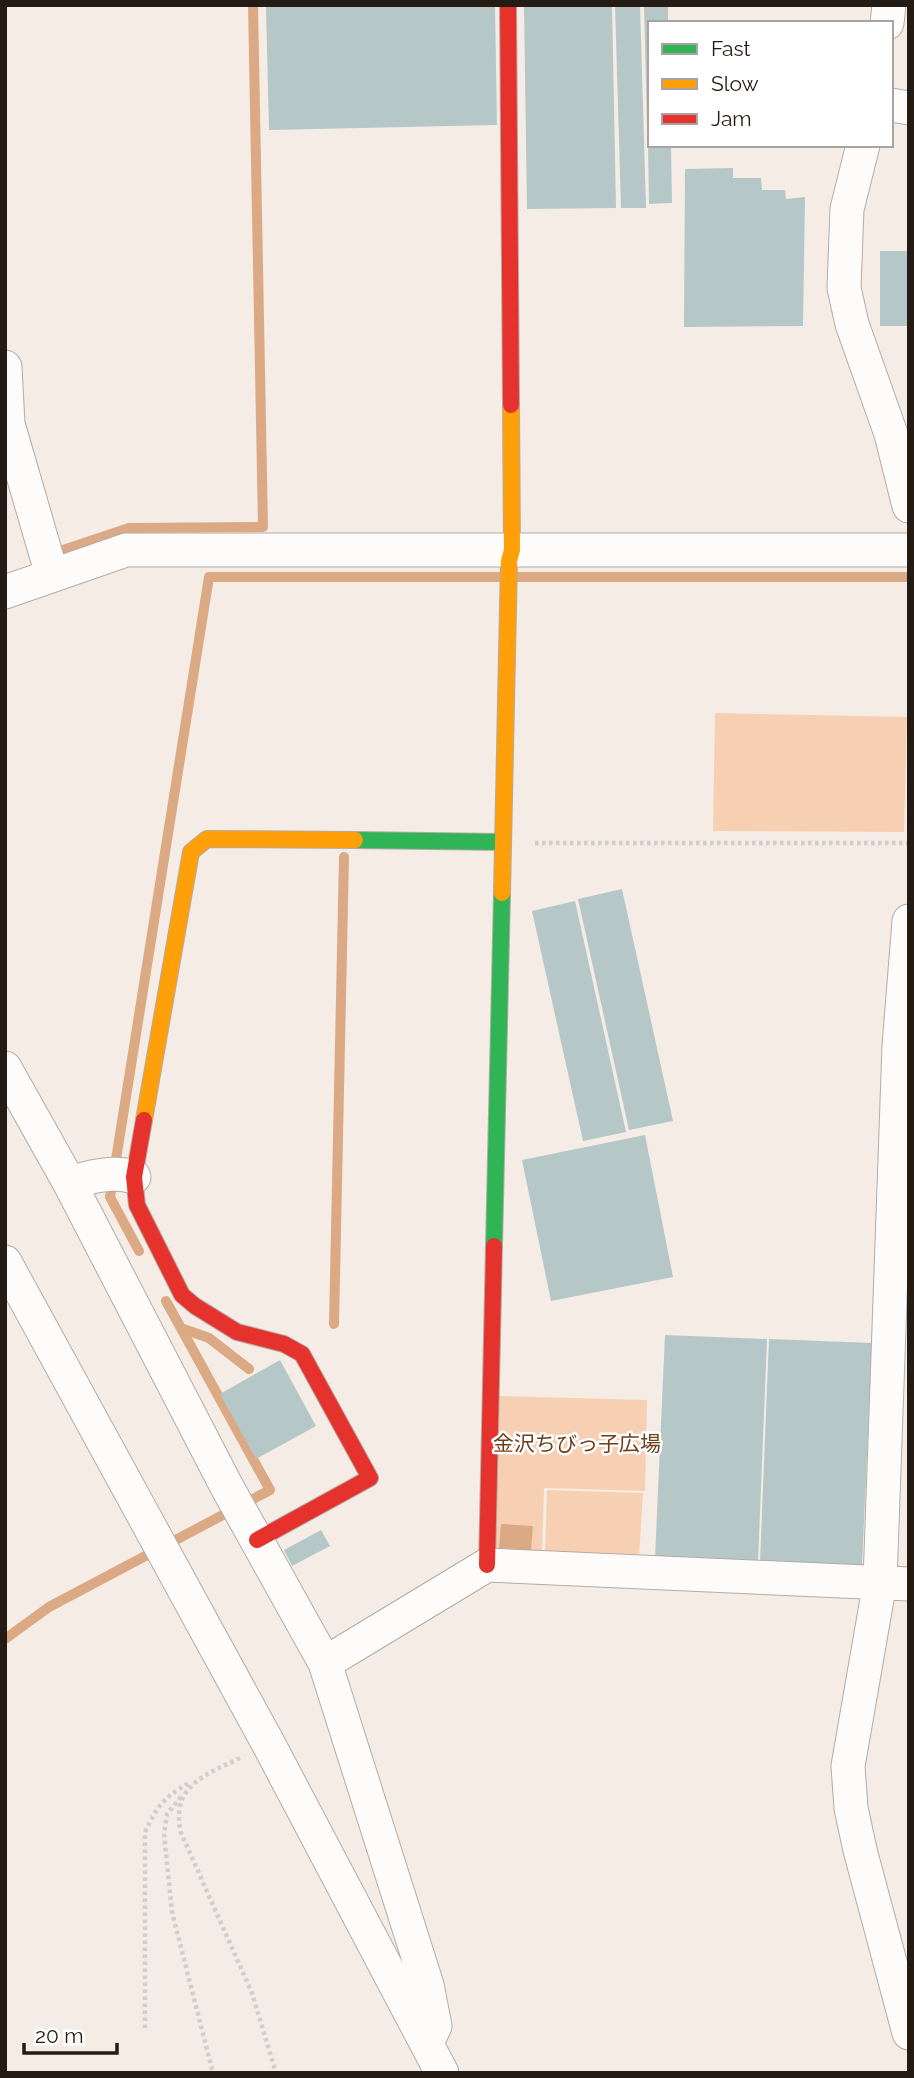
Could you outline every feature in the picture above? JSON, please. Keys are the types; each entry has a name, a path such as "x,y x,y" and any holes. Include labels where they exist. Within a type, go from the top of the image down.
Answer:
{"street":[{"path":"487,1565 510,556 508,5"},
{"path":"862,147 847,209 844,288 852,324 891,434 909,506"},
{"path":"5,367 8,424 52,575"},
{"path":"5,592 126,550 510,556 909,550"},
{"path":"252,1532 370,1478 302,1354 284,1343 237,1332 182,1295 137,1205 130,1176 191,852 207,839 503,842"},
{"path":"909,921 904,1046 894,1583 848,1766 851,1808 860,1850 909,2033"},
{"path":"5,1068 77,1181 227,1487 325,1662 427,1985 435,2026 427,2043"},
{"path":"77,1181 130,1176"},
{"path":"5,1262 268,1743 442,2073"},
{"path":"325,1662 487,1565 894,1583"}],"path":[{"path":"503,842 909,843"},
{"path":"145,2028 145,1832 155,1809 169,1794 268,1743"},
{"path":"203,1776 189,1787 167,1814 164,1834 172,1912 213,2073"},
{"path":"189,1787 180,1804 178,1822 181,1833 252,1993 276,2073"}],"green space":[{"path":"715,713 907,717 904,832 713,831"},
{"name":"金沢ちびっ子広場","path":"497,1396 647,1400 645,1491 544,1488 542,1555 492,1556"},
{"path":"547,1490 643,1493 639,1557 545,1555"}],"shaded area":[{"path":"501,1524 533,1526 531,1550 499,1548"}],"building":[{"path":"495,5 497,125 269,130 266,7"},
{"path":"524,5 612,5 616,208 527,209"},
{"path":"615,5 640,5 646,208 621,208"},
{"path":"644,5 668,5 668,21 648,21 647,126"},
{"path":"648,147 671,147 672,203 649,204"},
{"path":"733,168 733,178 761,178 762,190 785,190 786,199 805,197 803,326 684,327 685,169"},
{"path":"880,251 909,251 909,326 880,326"},
{"path":"622,889 673,1121 629,1130 578,899"},
{"path":"575,901 626,1132 583,1141 532,911"},
{"path":"645,1135 673,1277 551,1301 522,1160"},
{"path":"665,1335 767,1339 758,1562 655,1558"},
{"path":"769,1339 872,1343 862,1566 760,1562"},
{"path":"280,1360 316,1426 256,1459 220,1394"},
{"path":"321,1530 330,1546 292,1566 284,1550"}],"waterway":[{"path":"60,551 129,528 263,527 253,5"},
{"path":"139,1251 110,1197 209,577 502,577"},
{"path":"517,577 909,577"},
{"path":"334,1324 344,857"},
{"path":"5,1639 49,1607 270,1490 166,1301"},
{"path":"181,1328 209,1338 249,1369"}],"traffic: fast":[{"path":"355,840 503,842"},
{"path":"494,1246 502,893"}],"traffic: slow":[{"path":"502,893 509,561 512,550 511,405"},
{"path":"144,1120 191,852 207,839 355,840"}],"traffic: jam":[{"path":"508,5 511,405"},
{"path":"144,1120 134,1177 137,1205 182,1295 237,1332 284,1344 302,1354 370,1478 257,1540"},
{"path":"487,1565 494,1246"}]}
